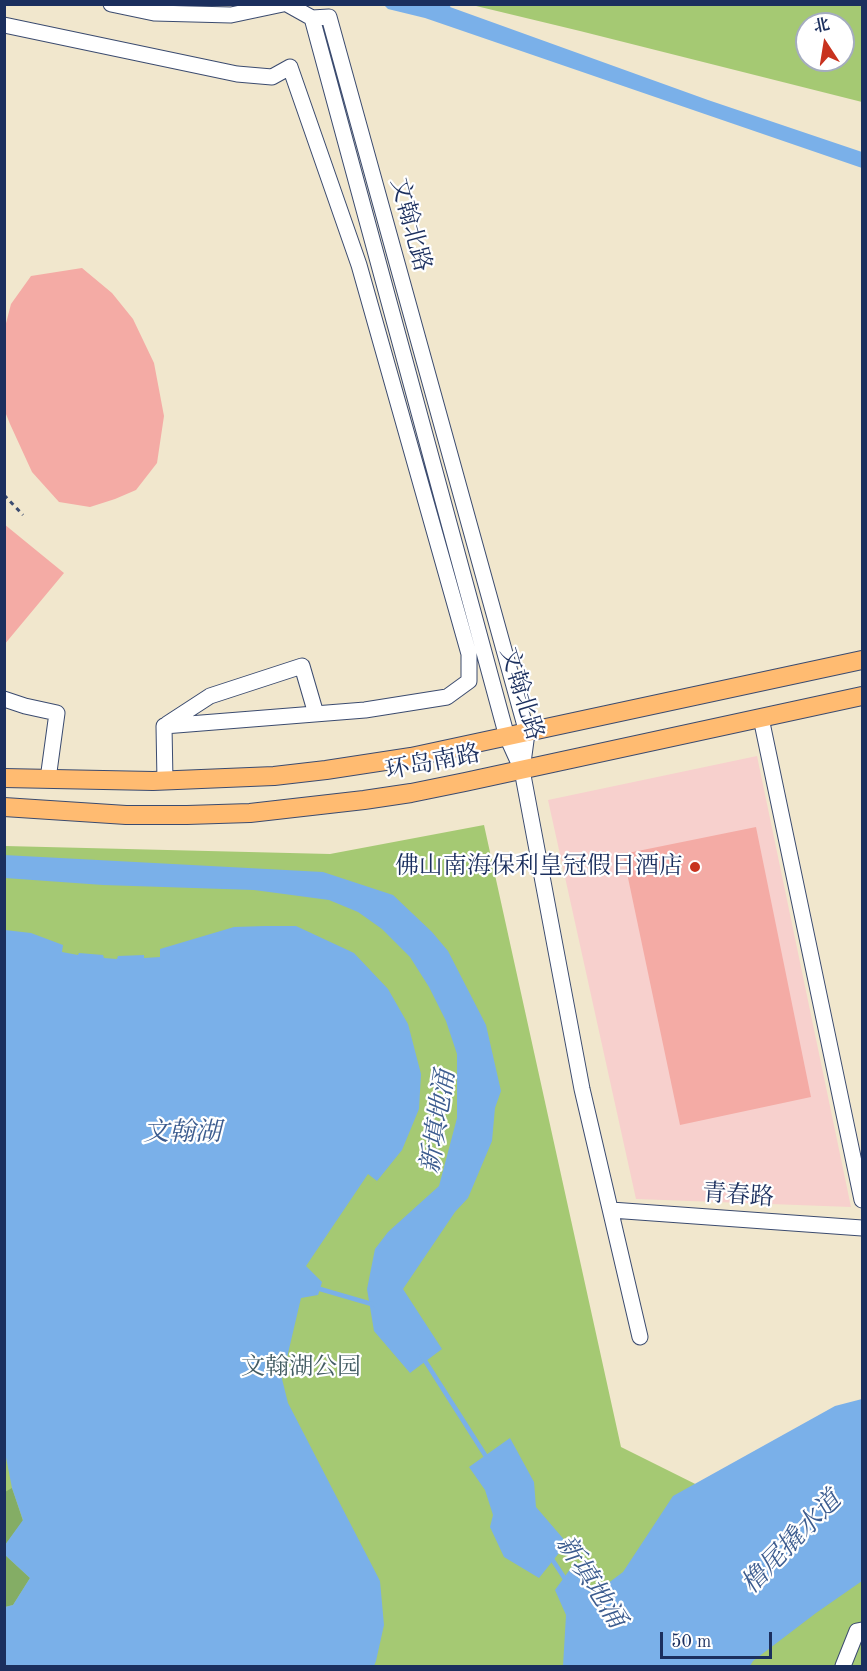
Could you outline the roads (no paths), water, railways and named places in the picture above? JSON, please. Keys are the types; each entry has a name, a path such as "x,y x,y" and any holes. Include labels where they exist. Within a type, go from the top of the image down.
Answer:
{"main road":[{"name":"环岛南路","path":"4,778 165,781 274,776 326,770 411,757 862,660"},
{"name":"环岛南路","path":"4,807 126,815 250,813 302,808 411,793 862,696"}],"street":[{"path":"111,4 154,13 231,15 285,4 312,18"},
{"name":"文翰北路","path":"329,17 527,733 522,770 507,737 312,18 329,17"},
{"path":"4,26 237,74 272,77 290,67 359,265 469,654 469,681 447,697 365,710 164,726"},
{"path":"164,726 210,696 302,666 316,714"},
{"path":"4,699 57,713 48,779"},
{"path":"761,718 862,1200"},
{"path":"164,726 165,781"},
{"path":"522,770 582,1089 640,1337"},
{"name":"青春路","path":"610,1210 862,1228"},
{"path":"843,1666 857,1631 862,1630"}],"water":[{"path":"384,5 451,5 450,7 708,100 862,152 862,168 425,18 388,9"},
{"path":"4,855 323,872 393,895 432,932 448,951 486,1025 501,1091 495,1108 492,1141 468,1198 455,1212 403,1289 442,1349 410,1373 374,1331 367,1289 375,1249 388,1232 439,1186 457,1118 457,1054 446,1021 429,987 410,957 382,929 358,912 329,900 254,890 103,885 5,878"},
{"name":"文翰湖","path":"296,926 354,953 388,989 408,1024 421,1074 419,1109 402,1150 377,1181 368,1174 306,1266 322,1282 318,1295 301,1298 282,1379 288,1403 380,1581 384,1625 376,1661 374,1666 5,1666 5,1607 13,1605 30,1578 4,1554 5,1545 23,1520 12,1488 4,1447 5,930 31,933 63,945 62,952 78,955 79,953 103,955 104,958 117,959 118,956 160,957 160,949 234,927"},
{"name":"橹尾撬水道","path":"862,1399 862,1581 816,1613 753,1661 750,1666 563,1666 566,1615 555,1590 576,1561 595,1593 623,1572 673,1496 835,1406"},
{"path":"510,1438 534,1482 536,1507 567,1543 539,1578 504,1557 490,1527 493,1515 485,1490 469,1467"}],"waterway":[{"path":"320,1289 375,1305"},
{"name":"新填地涌","path":"422,1356 487,1458"},
{"name":"新填地涌","path":"550,1556 567,1582"}],"place":[{"name":"佛山南海保利皇冠假日酒店","path":"695,867"}],"park label":[{"name":"文翰湖公园","path":"301,1368"}]}
